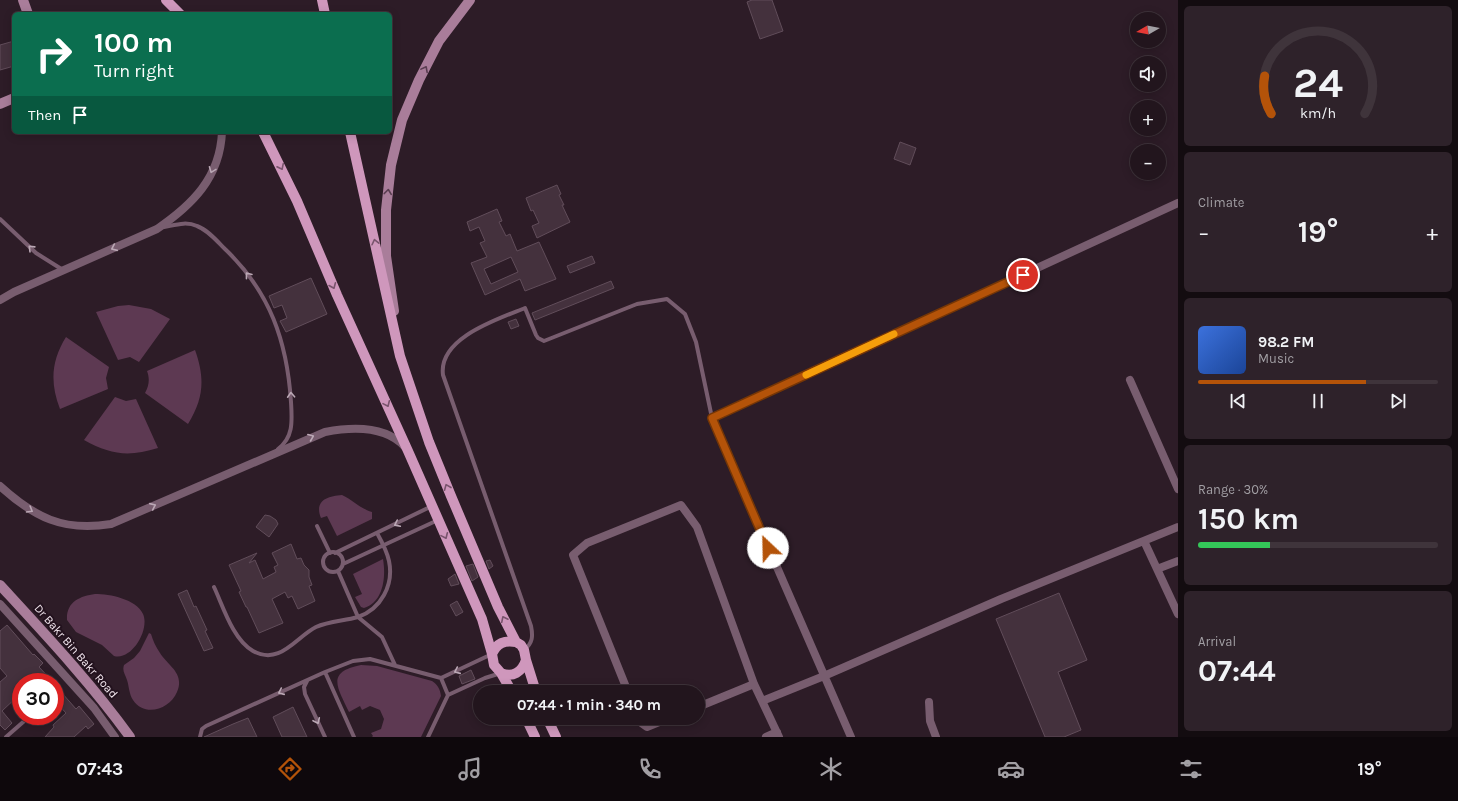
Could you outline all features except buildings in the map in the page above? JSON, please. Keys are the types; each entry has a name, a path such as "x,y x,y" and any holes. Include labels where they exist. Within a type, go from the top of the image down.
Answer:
{"main road":[{"path":"166,0 178,12"},
{"path":"322,0 325,12"},
{"path":"264,134 297,202 482,619 494,665 508,685"},
{"path":"350,134 400,356 429,442 498,607 516,642 521,645 524,650 534,685"},
{"path":"492,654 494,649 504,642 516,642"},
{"path":"501,673 506,675 517,673 521,670 526,660"},
{"path":"529,725 535,737"},
{"path":"551,725 556,737"}],"street":[{"path":"23,0 27,12"},
{"path":"400,356 386,256 386,210 391,165 402,120 419,80 439,41 470,0"},
{"path":"0,104 12,99"},
{"path":"0,300 14,292 157,229 177,215 203,189 211,175 217,158 222,134"},
{"path":"851,737 712,418 1178,204"},
{"path":"1130,380 1178,489"},
{"path":"0,486 29,510 45,518 78,527 95,527 110,524 325,432 342,429 373,430 388,434 398,440 408,451"},
{"path":"625,685 573,555 587,543 681,505 697,527 754,684 778,735 766,737"},
{"path":"762,701 824,676 1001,599 1178,527"},
{"path":"1144,541 1157,569 1175,601 1178,614"},
{"path":"1157,569 1178,561"},
{"name":"Dr Bakr Bin Bakr Road","path":"0,585 112,712 130,737"},
{"path":"0,604 94,708 115,737"},
{"path":"705,703 754,684"},
{"path":"929,702 930,721 936,737"}],"lane":[{"path":"0,219 36,253 63,270"},
{"path":"157,229 180,223 196,225 203,229 234,258 252,280 266,301 276,324 284,350 290,381 290,434 283,446 272,454"},
{"path":"524,650 531,641 531,626 443,375 443,361 448,353 472,332 524,308 536,335 544,341 637,304 667,299 685,314 696,342 712,418"},
{"path":"338,571 330,571 325,567 324,560 330,553 335,553 432,506"},
{"path":"338,571 343,564 438,520"},
{"path":"317,526 330,553"},
{"path":"214,587 238,637 244,645 258,653 272,654 283,652 310,630 318,626 358,617 368,613 382,598 387,589 390,569 389,560 377,533"},
{"path":"335,553 342,558 343,564"},
{"path":"338,571 358,617 382,637 395,665"},
{"path":"200,737 202,729 206,726 325,672 361,659 370,659 441,678 492,654"},
{"path":"325,672 354,737"},
{"path":"428,737 448,695 485,678 501,673"},
{"path":"441,678 448,695"},
{"path":"309,680 304,687 305,694 325,737"},
{"path":"6,737 20,725"}],"shaded area":[{"path":"129,305 151,309 170,319 139,362 130,357 118,360 96,312 118,306"},
{"path":"66,337 109,367 106,378 108,389 60,409 55,390 54,372 57,355"},
{"path":"195,350 200,370 201,388 200,397 188,424 145,393 149,382 147,371"},
{"path":"115,397 126,401 136,399 158,448 138,453 120,453 103,449 84,440"},
{"path":"342,495 372,512 372,519 337,536 327,516 321,518 319,507 323,500"},
{"path":"383,559 384,580 380,594 371,605 364,608 361,607 355,597 362,594 353,574"},
{"path":"95,594 122,598 135,605 143,614 145,620 142,635 133,649 127,654 114,656 102,645 76,632 67,620 67,614 71,604 79,598"},
{"path":"149,633 151,634 163,658 174,670 179,680 179,685 174,698 163,707 150,710 138,706 133,700 123,669 124,665 134,658 140,651"},
{"path":"361,665 377,666 432,681 437,686 441,696 421,737 372,737 373,736 371,733 381,729 384,719 380,710 370,706 362,710 360,706 349,712 338,688 338,677 342,672"}],"slow traffic":[{"path":"806,375 894,334"}],"route":[{"path":"768,548 712,418 1023,275"}]}
